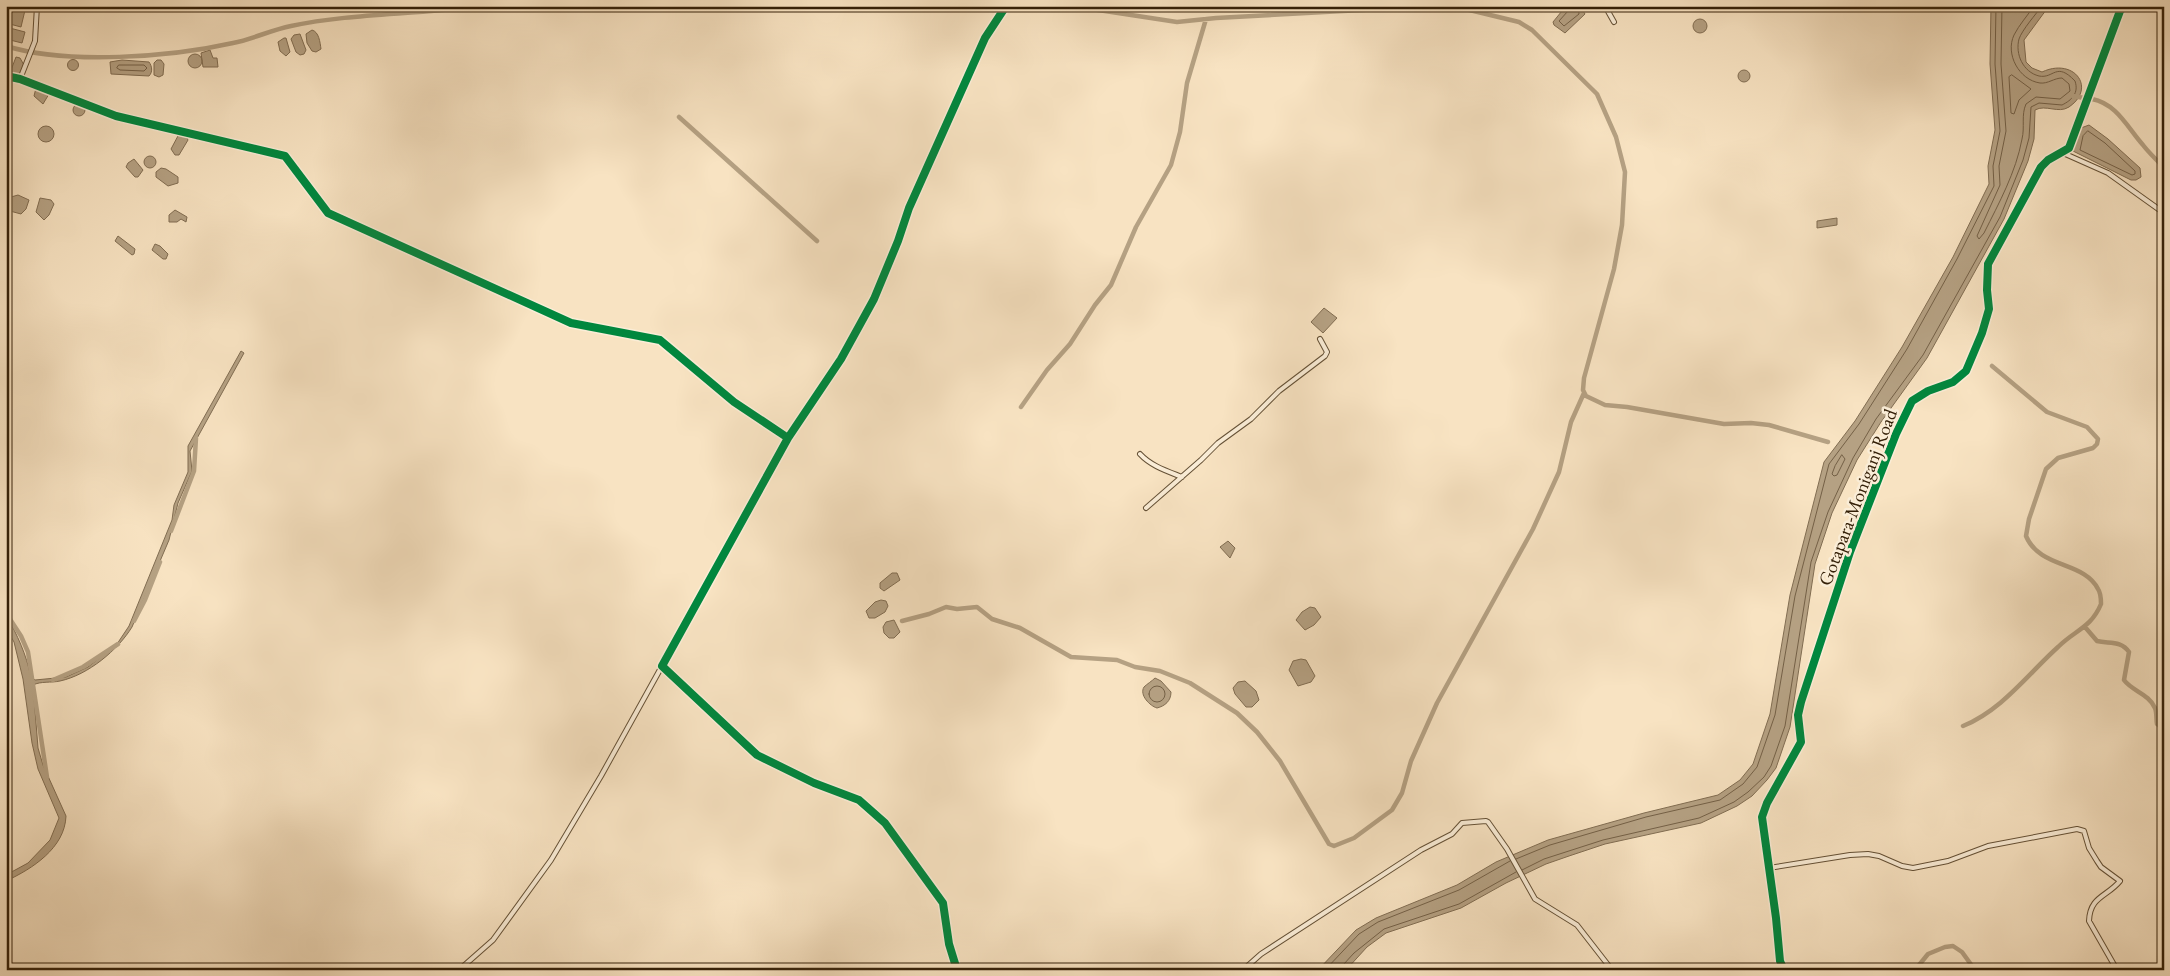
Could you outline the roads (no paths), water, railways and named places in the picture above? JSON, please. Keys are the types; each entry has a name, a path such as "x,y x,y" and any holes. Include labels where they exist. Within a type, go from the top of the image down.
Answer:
{"street":[{"path":"20,79 35,40 38,6"},
{"path":"459,970 493,940 552,860 788,438 841,359 874,299 898,241 909,208 985,38 1006,6"},
{"path":"1605,6 1614,22"},
{"name":"Gotapara-Moniganj Road","path":"1784,970 1780,961 1763,832 1764,809 1802,742 1798,714 1850,552 1876,481 1912,401 1928,391 1953,382 1966,371 1982,333 1989,309 1987,290 1988,264 2042,167 2048,160 2069,148 2120,11 2125,6"},
{"path":"6,76 20,79 116,116 285,156 328,213 572,323 660,340 734,402 788,438"},
{"path":"2063,153 2108,173 2164,213"},
{"path":"1146,508 1218,442 1251,419 1279,391 1325,356 1327,352 1320,339"},
{"path":"1140,454 1157,467 1182,477"},
{"path":"662,666 756,755 814,783 859,800 885,823 943,903 949,944 958,970"},
{"path":"1243,970 1261,954 1421,850 1452,834 1462,823 1488,822 1507,849 1530,892 1542,906 1577,926 1612,970"},
{"path":"1769,868 1850,855 1868,854 1913,868 1948,861 1988,846 2076,828 2084,831 2089,848 2101,867 2120,881 2097,898 2089,914 2089,921 2117,970"}],"water":[{"path":"6,6 26,6 21,27 6,23"},
{"path":"1566,6 1580,6 1585,14 1565,33 1554,25 1553,22"},
{"path":"1991,6 2049,6 2024,40 2026,62 2032,68 2042,72 2053,68 2064,68 2072,71 2078,77 2081,91 2077,99 2065,109 2039,108 2035,110 2034,139 2028,161 2004,219 1927,358 1881,422 1857,460 1832,513 1815,564 1790,727 1776,768 1752,796 1737,806 1701,823 1605,844 1546,864 1506,883 1461,908 1386,933 1367,947 1346,970 1318,970 1356,930 1376,918 1457,885 1496,862 1548,840 1644,813 1718,795 1740,780 1753,764 1770,714 1790,595 1824,462 1855,421 1902,347 1953,257 1989,184 1988,166 1995,130 1990,64"},
{"path":"1700,19 1705,21 1707,26 1705,31 1700,33 1695,31 1693,26 1695,21"},
{"path":"6,27 25,32 22,43 6,39"},
{"path":"312,30 318,35 320,43 321,49 316,52 312,51 307,43 306,34"},
{"path":"300,34 306,50 304,54 300,55 296,52 291,39 294,35"},
{"path":"286,38 290,52 286,56 280,51 278,42"},
{"path":"210,50 213,58 217,58 218,67 203,67 201,53"},
{"path":"195,54 200,56 202,61 200,66 195,68 190,66 188,61 190,56"},
{"path":"16,57 20,58 24,65 21,75 18,77 11,70"},
{"path":"73,59 79,65 73,71 67,65"},
{"path":"122,60 149,62 151,73 149,76 111,74 110,62"},
{"path":"157,60 161,60 164,64 163,75 159,77 154,75 154,63"},
{"path":"1742,70 1746,70 1750,76 1746,82 1742,82 1738,78 1738,74"},
{"path":"36,88 45,90 49,94 43,104 34,96"},
{"path":"77,104 81,104 85,110 81,116 77,116 73,112 73,108"},
{"path":"2089,125 2108,139 2140,168 2141,177 2131,180 2073,151 2081,128"},
{"path":"46,126 52,128 54,134 52,140 46,142 40,140 38,134 40,128"},
{"path":"179,134 186,136 188,140 179,155 175,155 171,149"},
{"path":"148,156 152,156 156,162 152,168 148,168 144,164 144,160"},
{"path":"134,159 143,170 138,177 135,177 126,167"},
{"path":"161,168 178,177 178,183 168,186 156,177 156,172"},
{"path":"18,195 29,200 26,209 21,214 10,211 11,197"},
{"path":"40,198 51,200 54,204 49,215 44,220 36,212"},
{"path":"175,210 187,217 186,222 181,219 177,222 169,222 169,215"},
{"path":"1837,218 1837,225 1817,228 1817,221"},
{"path":"118,236 135,249 134,254 132,255 115,241"},
{"path":"155,244 168,254 166,259 163,259 152,250"},
{"path":"1324,308 1337,318 1323,333 1311,322"},
{"path":"241,351 244,353 190,451 192,471 178,503 169,540 132,627 110,653 81,673 60,681 33,685 38,748 43,765 66,816 60,838 45,856 36,864 6,881 6,875 28,863 50,840 59,818 38,769 32,743 23,679 14,642 6,628 6,615 21,645 31,677 35,680 66,677 88,667 117,644 129,626 172,520 174,505 188,472 188,446"},
{"path":"1228,541 1235,548 1230,558 1220,547"},
{"path":"892,573 897,573 900,580 884,591 880,588 880,583"},
{"path":"886,601 888,606 885,612 875,618 869,618 866,611 875,602"},
{"path":"1310,607 1315,608 1321,617 1314,625 1305,630 1296,620 1302,612"},
{"path":"894,620 900,632 894,638 889,638 884,633 883,627 886,622"},
{"path":"1306,660 1315,676 1311,682 1298,686 1289,670 1293,661"},
{"path":"1155,678 1161,681 1171,692 1167,703 1157,708 1148,703 1143,693 1144,687"},
{"path":"1245,681 1256,691 1259,700 1252,707 1246,707 1235,694 1233,688 1238,682"}],"waterway":[{"path":"6,46 58,56 119,57 150,55 233,43 284,28 314,22 477,6"},
{"path":"1072,6 1177,22 1216,18 1435,6"},
{"path":"1453,6 1519,22 1532,30 1597,94 1616,137 1625,172 1622,225 1614,269 1584,378 1583,390 1586,396 1605,405 1724,424 1751,423 1769,425 1828,442"},
{"path":"1021,407 1047,370 1070,344 1095,305 1111,285 1136,227 1171,165 1180,132 1187,83 1206,19"},
{"path":"2073,96 2084,98"},
{"path":"2092,99 2101,102 2115,111 2164,168"},
{"path":"679,117 817,241"},
{"path":"1963,726 1990,711 2002,701 2064,641 2087,624 2101,604 2100,592 2091,580 2083,574 2041,554 2033,547 2026,536 2029,519 2046,469 2058,458 2093,448 2097,444 2098,439 2087,427 2047,412 1992,366"},
{"path":"902,621 929,614 946,607 957,609 977,607 992,619 1020,628 1071,657 1117,660 1135,667 1160,671 1190,683 1237,713 1257,732 1280,761 1329,844 1334,846 1354,838 1392,810 1402,793 1411,761 1437,703 1533,529 1559,472 1571,422 1584,393"},
{"path":"171,531 194,471 196,438"},
{"path":"134,621 145,600 160,562"},
{"path":"6,613 21,636 28,652 47,777"},
{"path":"2085,627 2097,641 2119,644 2126,648 2129,652 2124,680 2149,699 2156,710 2157,724 2164,729"},
{"path":"53,680 83,667 118,644"},
{"path":"1915,970 1928,954 1953,946 1962,952 1975,970"}]}
